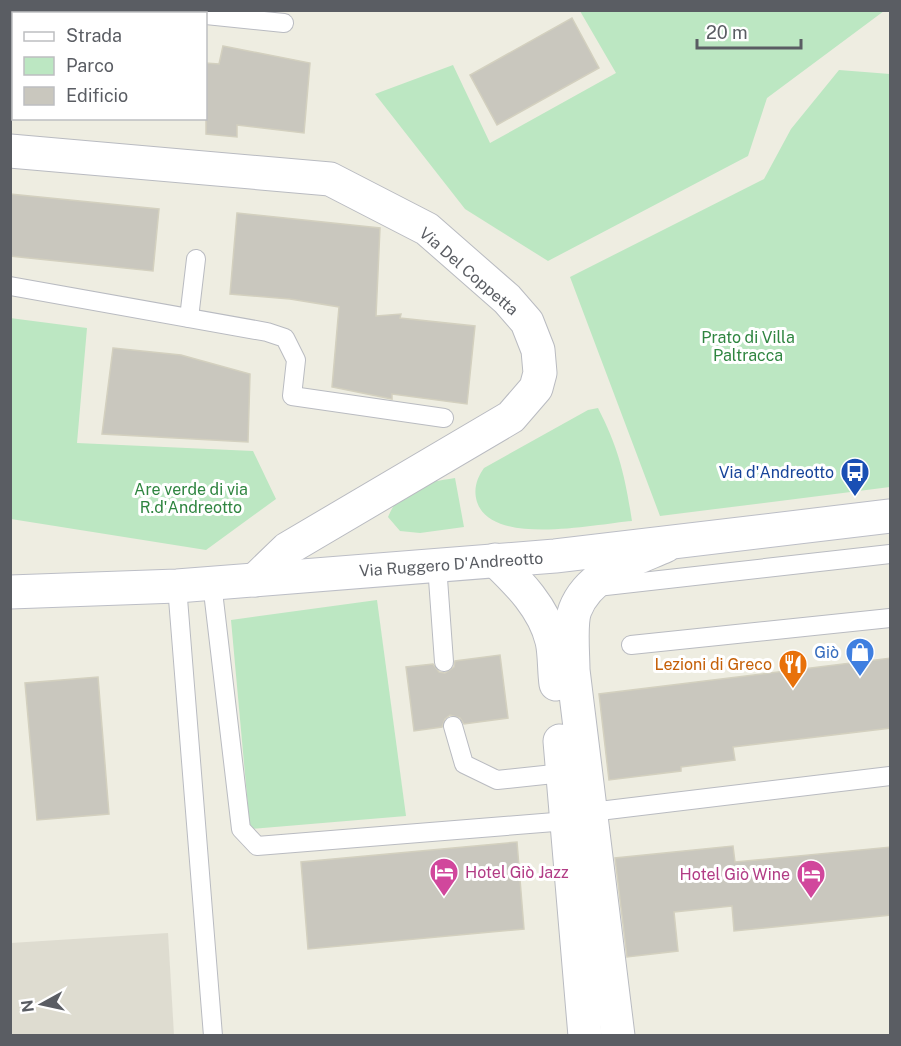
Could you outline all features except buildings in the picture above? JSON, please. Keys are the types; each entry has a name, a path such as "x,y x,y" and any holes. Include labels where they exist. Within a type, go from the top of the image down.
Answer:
{"street":[{"name":"Via Del Coppetta","path":"10,152 330,179 427,230 507,299 527,322 538,351 540,373 536,388 511,417 287,549 255,580"},
{"name":"Via Ruggero D'Andreotto","path":"10,592 212,584 555,556 891,516"},
{"path":"585,1035 573,670 575,610 590,587 612,570 674,542"},
{"path":"495,560 524,588 541,613 552,641 563,773 579,817 618,1035"}],"lane":[{"path":"157,10 172,12"},
{"path":"207,15 284,23"},
{"path":"189,318 196,259"},
{"path":"10,286 267,332 285,338 296,360 292,396 444,418"},
{"path":"590,587 891,554"},
{"path":"437,565 444,662"},
{"path":"212,584 241,829 257,846 579,817 891,776"},
{"path":"177,586 213,1035"},
{"path":"631,645 891,618"},
{"path":"453,726 464,764 497,780 563,773"}],"shaded area":[{"path":"168,933 174,1035 11,1035 11,943"}],"green space":[{"path":"580,11 884,11 767,98 748,156 548,261 465,209 375,94 453,65 490,143 616,73"},
{"name":"Prato di Villa Paltracca","path":"839,70 890,74 890,487 660,516 570,277 764,179 791,129"},
{"name":"Are verde di via R.d'Andreotto","path":"10,318 87,328 77,443 253,451 276,499 206,550 11,519"},
{"path":"598,408 620,463 632,521 571,528 523,529 502,524 486,516 477,502 475,493 484,468 588,410"},
{"path":"455,478 464,527 420,533 400,531 388,517 400,497 407,491 423,484"},
{"path":"377,600 406,816 250,829 231,620"}],"place":[{"name":"Via d'Andreotto","path":"855,498"},
{"name":"Giò","path":"860,678"},
{"name":"Lezioni di Greco","path":"793,690"},
{"name":"Hotel Giò Jazz","path":"444,898"},
{"name":"Hotel Giò Wine","path":"811,900"}]}
